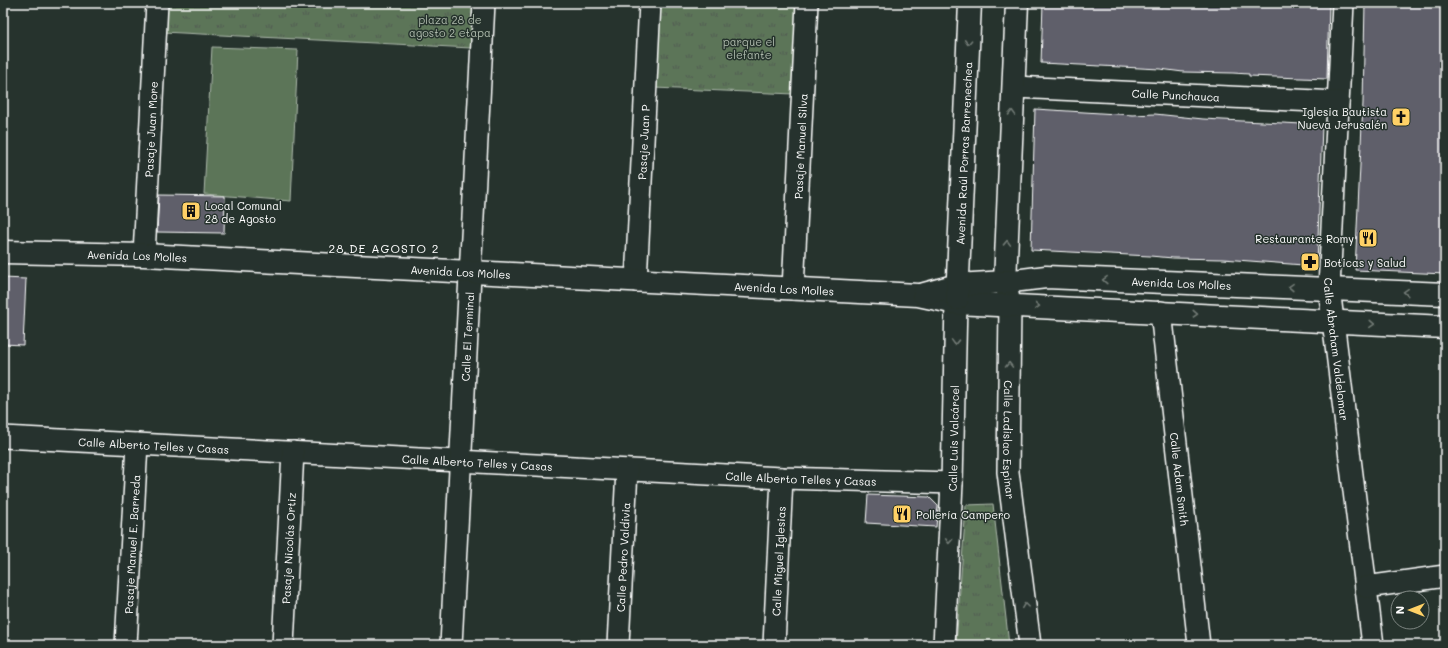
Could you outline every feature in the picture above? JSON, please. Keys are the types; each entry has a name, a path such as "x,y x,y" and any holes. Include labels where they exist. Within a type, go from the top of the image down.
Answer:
{"street":[{"name":"Pasaje Juan More","path":"144,255 157,3"},
{"name":"Calle El Terminal","path":"451,645 484,3"},
{"name":"Pasaje Juan P","path":"636,281 650,3"},
{"name":"Pasaje Manuel Silva","path":"792,289 807,3"},
{"name":"Avenida Raúl Porras Barrenechea","path":"957,294 970,3"},
{"path":"1005,282 1017,3"},
{"name":"Calle Abraham Valdelomar","path":"1343,3 1330,288 1373,645"},
{"name":"Calle Punchauca","path":"1014,87 1338,102"},
{"name":"Avenida Los Molles","path":"3,252 144,255 918,295 957,294 1005,282 1046,278 1330,288 1445,294"},
{"name":"Calle Ladislao Espinar","path":"1005,282 1010,305 1008,472 1030,645"},
{"name":"Avenida Los Molles","path":"957,294 1010,305 1445,327"},
{"name":"Calle Luis Valcárcel","path":"944,645 952,483 957,294"},
{"name":"Calle Adam Smith","path":"1161,312 1199,645"},
{"name":"Calle Alberto Telles y Casas","path":"3,437 782,478 952,483"},
{"name":"Pasaje Manuel E. Barreda","path":"126,645 137,444"},
{"name":"Pasaje Nicolás Ortiz","path":"283,645 293,452"},
{"name":"Calle Pedro Valdivia","path":"618,645 627,470"},
{"name":"Calle Miguel Iglesias","path":"774,645 782,478"},
{"path":"1366,587 1445,576"}],"green space":[{"name":"plaza 28 de agosto 2 etapa","path":"165,3 474,3 471,48 163,32"},
{"name":"parque el elefante","path":"658,3 800,3 794,94 654,88"},
{"path":"212,47 298,50 291,201 204,194"},
{"path":"993,504 1009,645 956,645 966,505"}],"building":[{"path":"1043,3 1329,3 1327,79 1249,76 1249,74 1233,73 1183,72 1160,69 1041,63"},
{"path":"1365,3 1445,3 1445,274 1355,270 1363,103"},
{"path":"1035,109 1133,115 1155,114 1203,119 1322,125 1317,266 1223,259 1173,258 1031,250"},
{"name":"Local Comunal 28 de Agosto","path":"159,195 225,196 224,233 157,232"},
{"path":"3,278 26,279 23,345 3,344"},
{"name":"Pollería Campero","path":"868,495 929,497 938,506 936,527 866,523"}],"place":[{"name":"Iglesia Bautista Nueva Jerusalén","path":"1401,117"},
{"name":"Local Comunal 28 de Agosto","path":"191,211"},
{"name":"Restaurante Romy","path":"1368,238"},
{"name":"Boticas y Salud","path":"1310,262"},
{"name":"Pollería Campero","path":"902,514"}],"district":[{"name":"28 DE AGOSTO 2","path":"384,248"}]}
